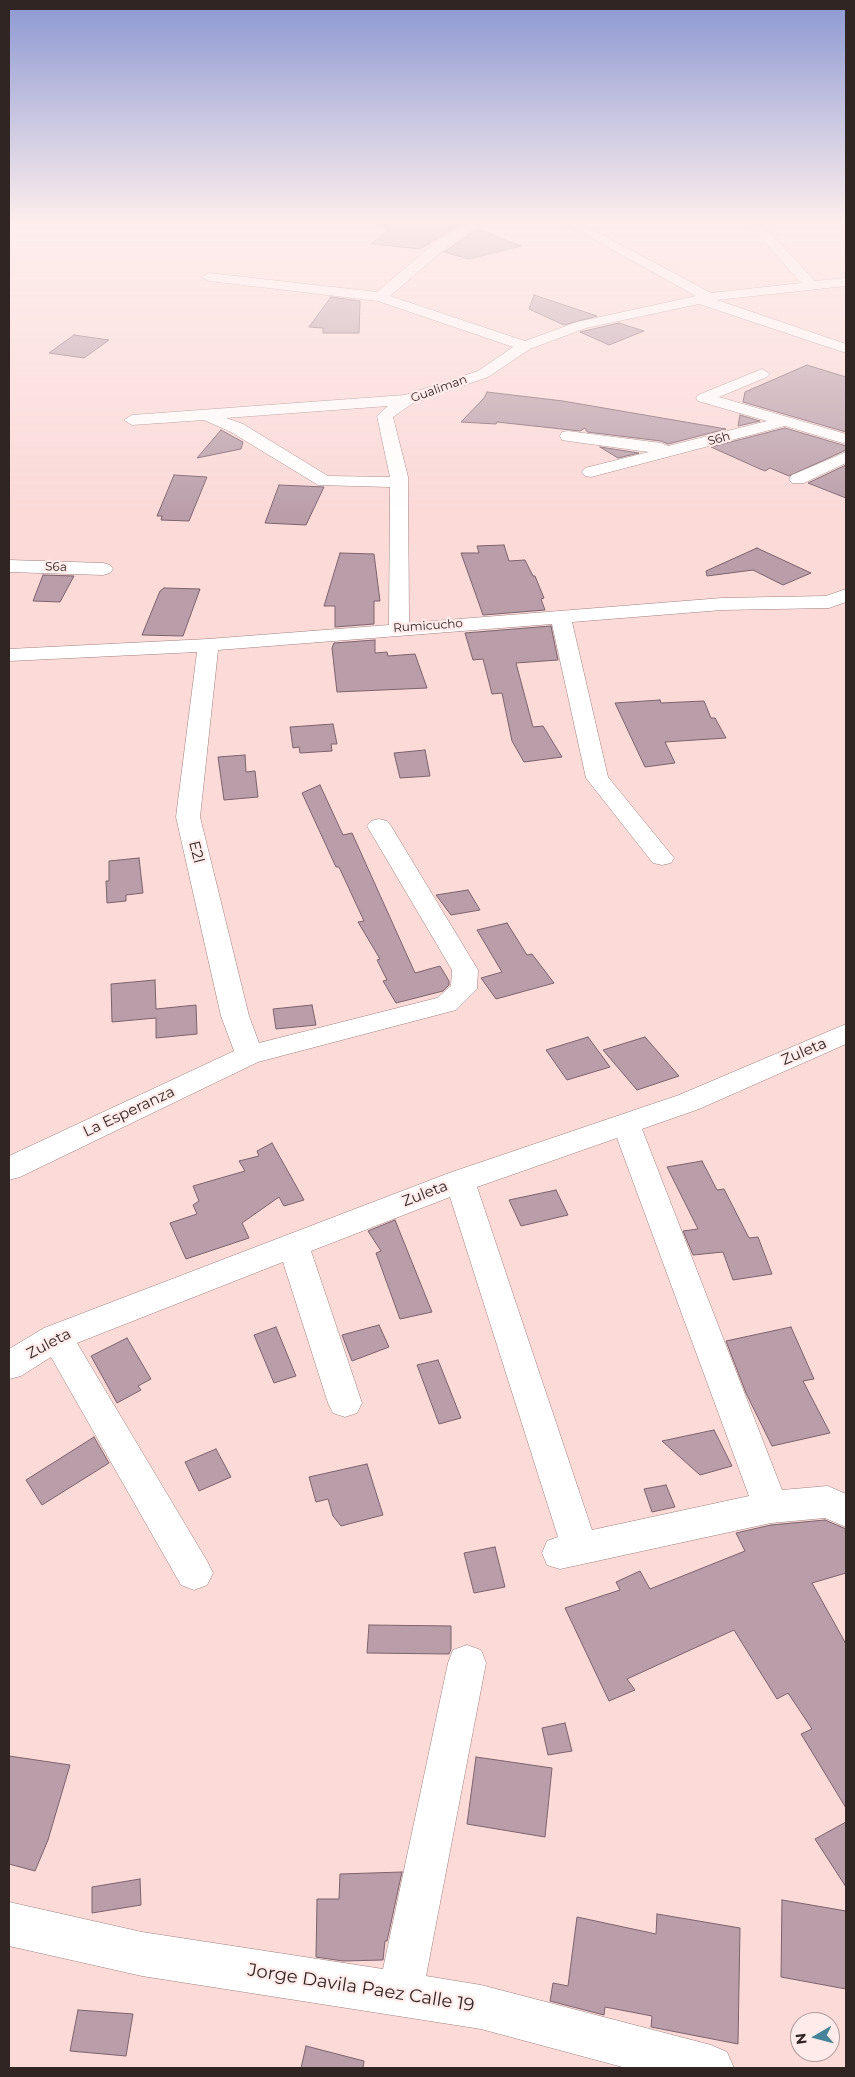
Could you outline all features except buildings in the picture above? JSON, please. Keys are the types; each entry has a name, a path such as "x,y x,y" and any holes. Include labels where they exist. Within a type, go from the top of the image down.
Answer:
{"street":[{"path":"451,321 525,346"},
{"name":"Gualiman","path":"399,628 398,482 385,416 407,400 483,374 525,346 600,321"},
{"path":"768,321 846,349"},
{"path":"762,374 704,398 846,440"},
{"path":"132,420 407,400"},
{"path":"205,416 237,428 324,481 398,482"},
{"name":"S6h","path":"591,472 785,421"},
{"path":"568,436 670,450"},
{"path":"798,480 846,457"},
{"name":"S6a","path":"9,566 103,569"},
{"name":"Rumicucho","path":"9,655 208,645 399,628 722,604 829,602 846,595"},
{"path":"560,617 597,778 662,858"},
{"name":"E2l","path":"208,645 188,816 235,1016 250,1055"},
{"name":"La Esperanza","path":"9,1169 250,1055 446,1004 464,989 465,970 378,826"},
{"name":"Zuleta","path":"9,1366 56,1338 293,1244 460,1181 689,1102 846,1034"},
{"path":"626,1124 771,1507"},
{"path":"460,1181 569,1550 771,1507 828,1502 846,1510"},
{"path":"293,1244 345,1403"},
{"path":"56,1338 194,1573"},
{"path":"400,1994 467,1663"},
{"name":"Jorge Davila Paez Calle 19","path":"9,1924 142,1954 481,2007 711,2068"}]}
